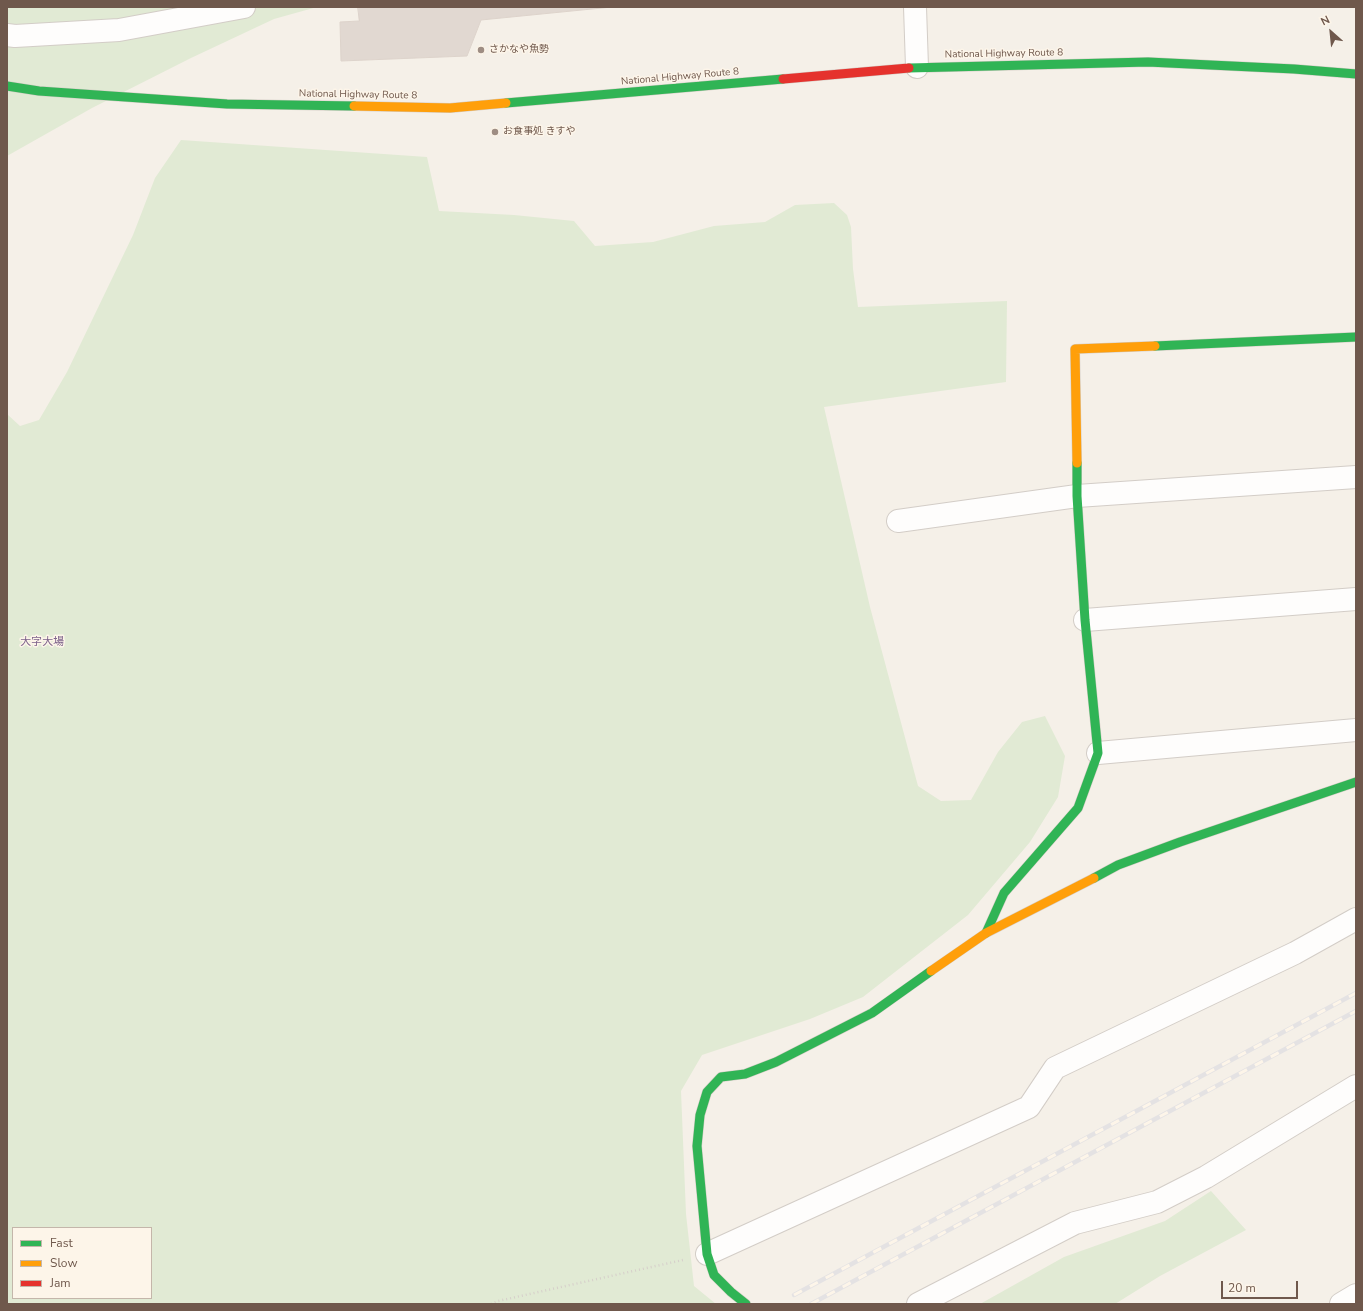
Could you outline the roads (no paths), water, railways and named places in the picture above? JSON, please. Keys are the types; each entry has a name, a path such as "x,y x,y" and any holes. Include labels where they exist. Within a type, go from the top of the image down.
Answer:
{"main road":[{"name":"National Highway Route 8","path":"7,86 39,91 227,104 450,108 917,67 1148,62 1294,69 1356,74"},
{"path":"986,933 1004,893 1078,808 1098,753 1085,620 1077,496 1075,349 1356,337"},
{"path":"746,1304 714,1275 707,1254 697,1146 700,1115 707,1092 721,1077 745,1074 776,1062 872,1013 986,933 1118,865 1180,842 1356,782"}],"street":[{"path":"7,34 15,36 119,30 244,7"},
{"path":"915,7 917,67"},
{"path":"898,521 1077,496 1356,477"},
{"path":"1085,620 1356,599"},
{"path":"1098,753 1356,730"},
{"path":"707,1254 1029,1106 1055,1068 1295,953 1356,919"},
{"path":"918,1304 1075,1223 1157,1202 1206,1177 1356,1086"}],"railway":[{"path":"794,1295 1356,993"},
{"path":"811,1304 1356,1011"}],"place":[{"name":"さかなや魚勢","path":"481,50"},
{"name":"お食事処 きすや","path":"495,132"}],"district":[{"name":"大字大場","path":"42,642"}]}
